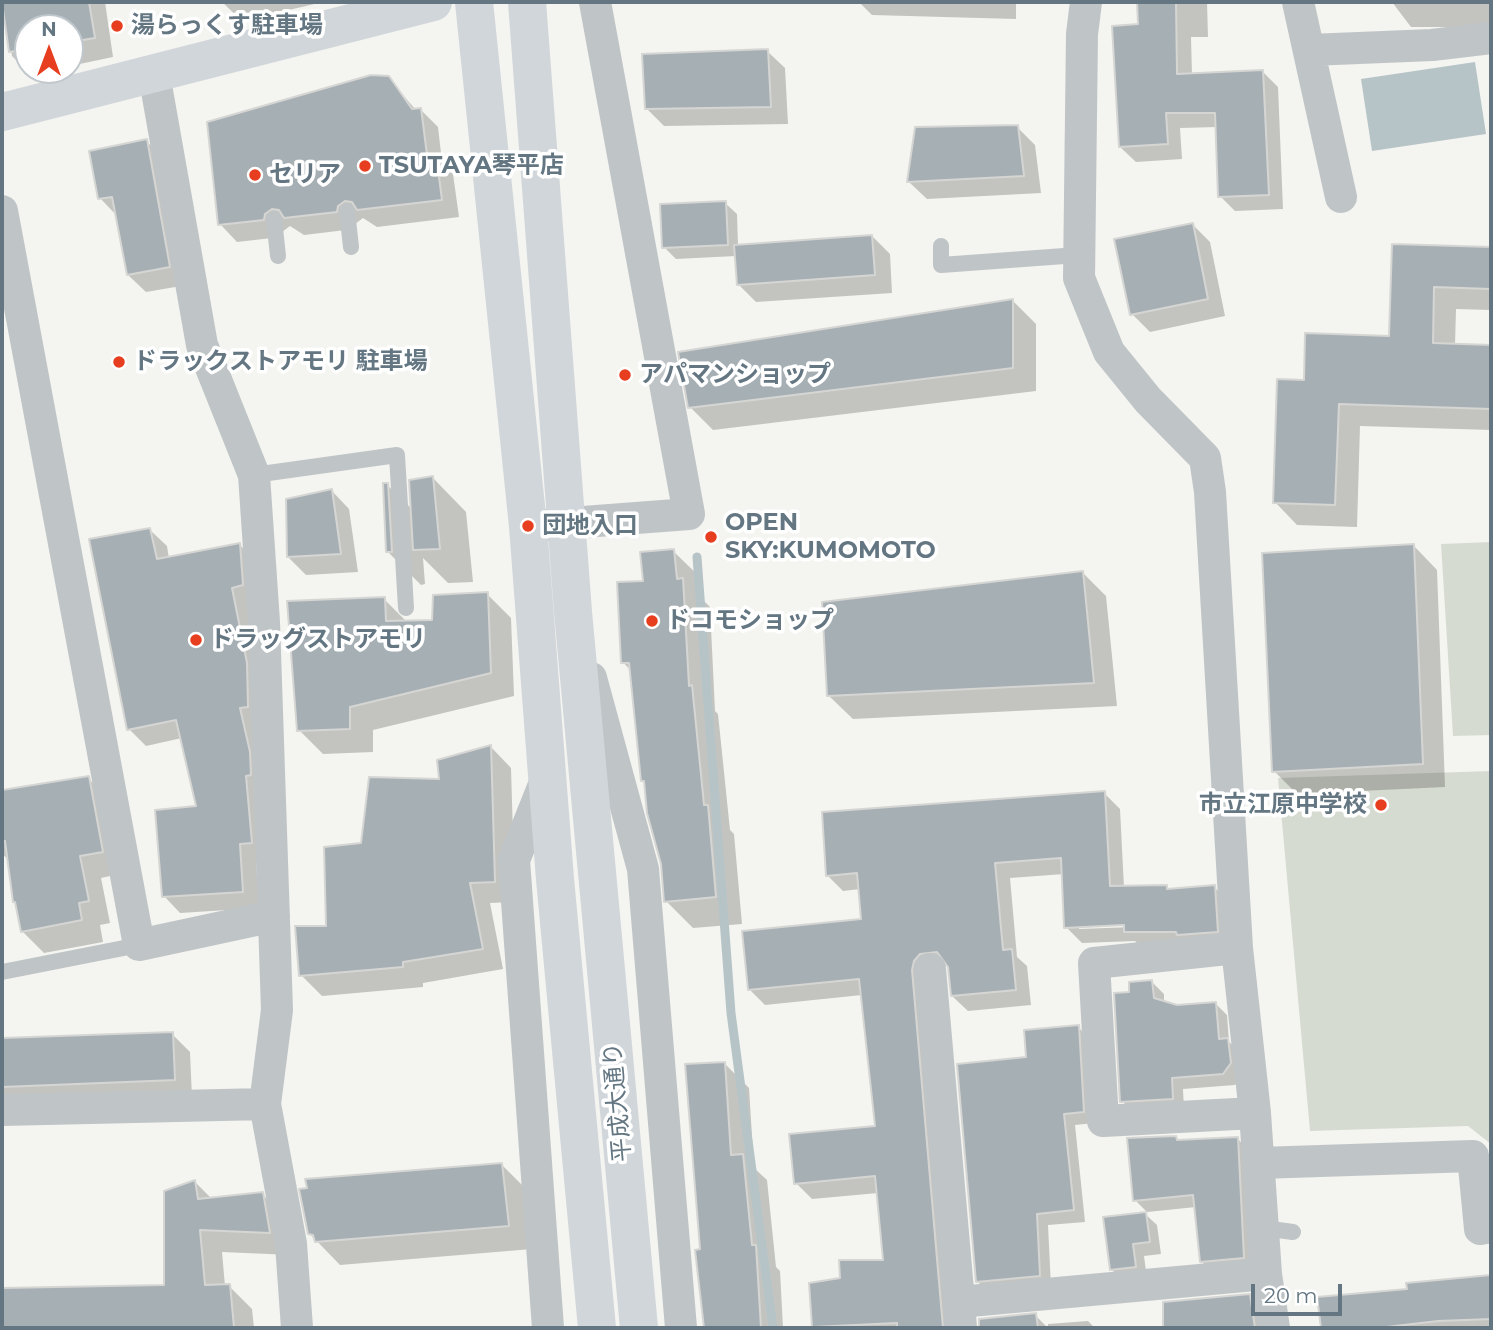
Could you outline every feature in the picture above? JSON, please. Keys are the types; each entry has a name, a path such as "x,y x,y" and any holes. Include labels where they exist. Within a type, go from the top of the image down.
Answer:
{"street":[{"path":"2,112 433,2"},
{"name":"平成大通り","path":"474,2 528,526 555,879 597,1328"},
{"name":"平成大通り","path":"527,2 573,612 639,1328"},
{"path":"528,526 690,514 595,2"},
{"path":"1086,2 1082,34 1079,278 1109,352 1148,400 1205,458 1210,492 1237,948 1259,1163 1278,1230 1265,1274 1274,1328"},
{"path":"1298,2 1341,197"},
{"path":"1310,50 1432,45 1491,38"},
{"path":"154,74 202,345 254,475 264,622 277,1010 265,1104 291,1244 297,1328"},
{"path":"2,211 139,945 274,916"},
{"path":"573,612 643,869 681,1328"},
{"path":"547,780 514,860 548,1328"},
{"path":"1237,948 1094,963 1103,1121 1255,1114"},
{"path":"930,970 960,1315 1265,1274"},
{"path":"2,1110 265,1104"},
{"path":"1259,1163 1473,1156 1480,1229 1491,1227"}],"lane":[{"path":"347,211 351,247"},
{"path":"274,219 278,256"},
{"path":"941,246 941,265 1078,255"},
{"path":"254,475 397,455 406,608"},
{"path":"2,972 139,945"}],"shaded area":[{"path":"1475,62 1486,134 1372,151 1361,79"},
{"path":"1491,542 1491,735 1453,736 1441,544"},
{"path":"1491,771 1491,1144 1468,1126 1310,1131 1278,778"}],"building":[{"path":"2,2 89,2 95,38 84,40 84,14 14,14 14,51 9,52"},
{"path":"1137,2 1176,2 1177,74 1263,70 1269,195 1218,197 1215,113 1166,113 1168,144 1119,147 1112,26 1138,24"},
{"path":"768,49 771,107 645,109 642,54"},
{"path":"371,75 389,76 412,109 421,108 427,155 436,154 442,200 357,210 352,202 345,201 338,206 337,212 284,218 279,210 272,209 265,214 264,220 218,225 207,122"},
{"path":"1018,125 1024,176 907,182 915,127"},
{"path":"147,139 170,267 127,275 112,197 98,199 89,151"},
{"path":"726,201 728,245 662,248 660,204"},
{"path":"1193,223 1208,299 1130,315 1114,239"},
{"path":"872,235 875,275 737,285 734,245"},
{"path":"1392,244 1491,247 1491,289 1434,287 1433,343 1491,345 1491,409 1339,404 1335,505 1273,503 1277,379 1304,380 1305,333 1389,336"},
{"path":"1013,299 1013,368 688,408 678,352"},
{"path":"433,476 440,549 413,550 409,480"},
{"path":"383,483 388,483 392,552 386,552"},
{"path":"332,489 341,554 287,557 286,499"},
{"path":"150,528 157,559 240,543 243,585 232,588 247,663 248,707 240,708 250,752 251,775 246,776 252,843 240,844 243,892 162,897 155,810 196,806 176,720 127,730 89,539"},
{"path":"1414,544 1423,764 1272,772 1262,553"},
{"path":"674,549 677,579 683,578 689,686 692,685 704,805 708,805 716,897 664,902 661,864 647,813 644,781 641,781 629,663 621,663 617,582 643,581 640,552"},
{"path":"1083,571 1094,683 827,696 822,602"},
{"path":"488,592 491,673 350,707 350,729 297,731 287,601 385,597 386,621 432,620 433,595"},
{"path":"491,745 495,882 470,883 483,949 403,962 403,967 299,976 295,926 326,926 324,847 361,843 369,777 439,779 437,760"},
{"path":"89,776 103,852 80,856 89,901 79,903 82,920 21,932 13,902 5,841 2,841 2,790"},
{"path":"1105,791 1110,886 1167,885 1167,889 1215,885 1218,932 1177,935 1176,932 1124,932 1124,925 1064,928 1061,858 995,863 1003,950 1012,949 1016,990 951,996 948,967 937,952 920,954 914,961 912,970 943,1328 897,1328 897,1323 812,1327 809,1283 840,1278 839,1260 883,1260 875,1176 794,1184 789,1134 875,1126 859,979 748,990 742,931 861,919 857,873 826,876 822,812"},
{"path":"1152,980 1154,998 1177,1005 1216,1002 1219,1039 1228,1038 1231,1063 1223,1074 1172,1078 1173,1099 1120,1102 1114,993 1129,992 1129,982"},
{"path":"1079,1025 1084,1112 1064,1114 1074,1210 1037,1214 1040,1276 976,1282 957,1064 1026,1057 1024,1030"},
{"path":"173,1032 175,1080 2,1087 2,1038"},
{"path":"725,1062 731,1155 743,1154 752,1245 756,1245 761,1328 704,1328 695,1250 700,1249 685,1064"},
{"path":"1176,1136 1177,1140 1238,1137 1244,1258 1200,1262 1193,1195 1133,1201 1127,1138"},
{"path":"502,1163 509,1226 315,1242 313,1235 308,1234 299,1189 307,1188 305,1179"},
{"path":"195,1180 198,1199 263,1192 270,1233 200,1230 205,1285 230,1284 234,1328 2,1328 2,1288 164,1285 164,1191"},
{"path":"1146,1212 1150,1242 1133,1244 1136,1267 1110,1270 1103,1217"},
{"path":"1491,1275 1491,1319 1438,1321 1378,1328 1321,1328 1317,1297 1407,1289 1406,1283"},
{"path":"1250,1294 1255,1328 1163,1328 1163,1302"},
{"path":"1036,1313 1038,1328 979,1328 979,1319"}],"waterway":[{"path":"697,557 731,1013 773,1328"}],"place":[{"name":"湯らっくす駐車場","path":"117,26"},
{"name":"TSUTAYA琴平店","path":"365,166"},
{"name":"セリア","path":"255,175"},
{"name":"ドラックストアモリ 駐車場","path":"119,362"},
{"name":"アパマンショップ","path":"625,375"},
{"name":"団地入口","path":"528,526"},
{"name":"OPEN SKY:KUMOMOTO","path":"711,537"},
{"name":"ドコモショップ","path":"652,621"},
{"name":"ドラッグストアモリ","path":"196,640"},
{"name":"市立江原中学校","path":"1381,805"}]}
